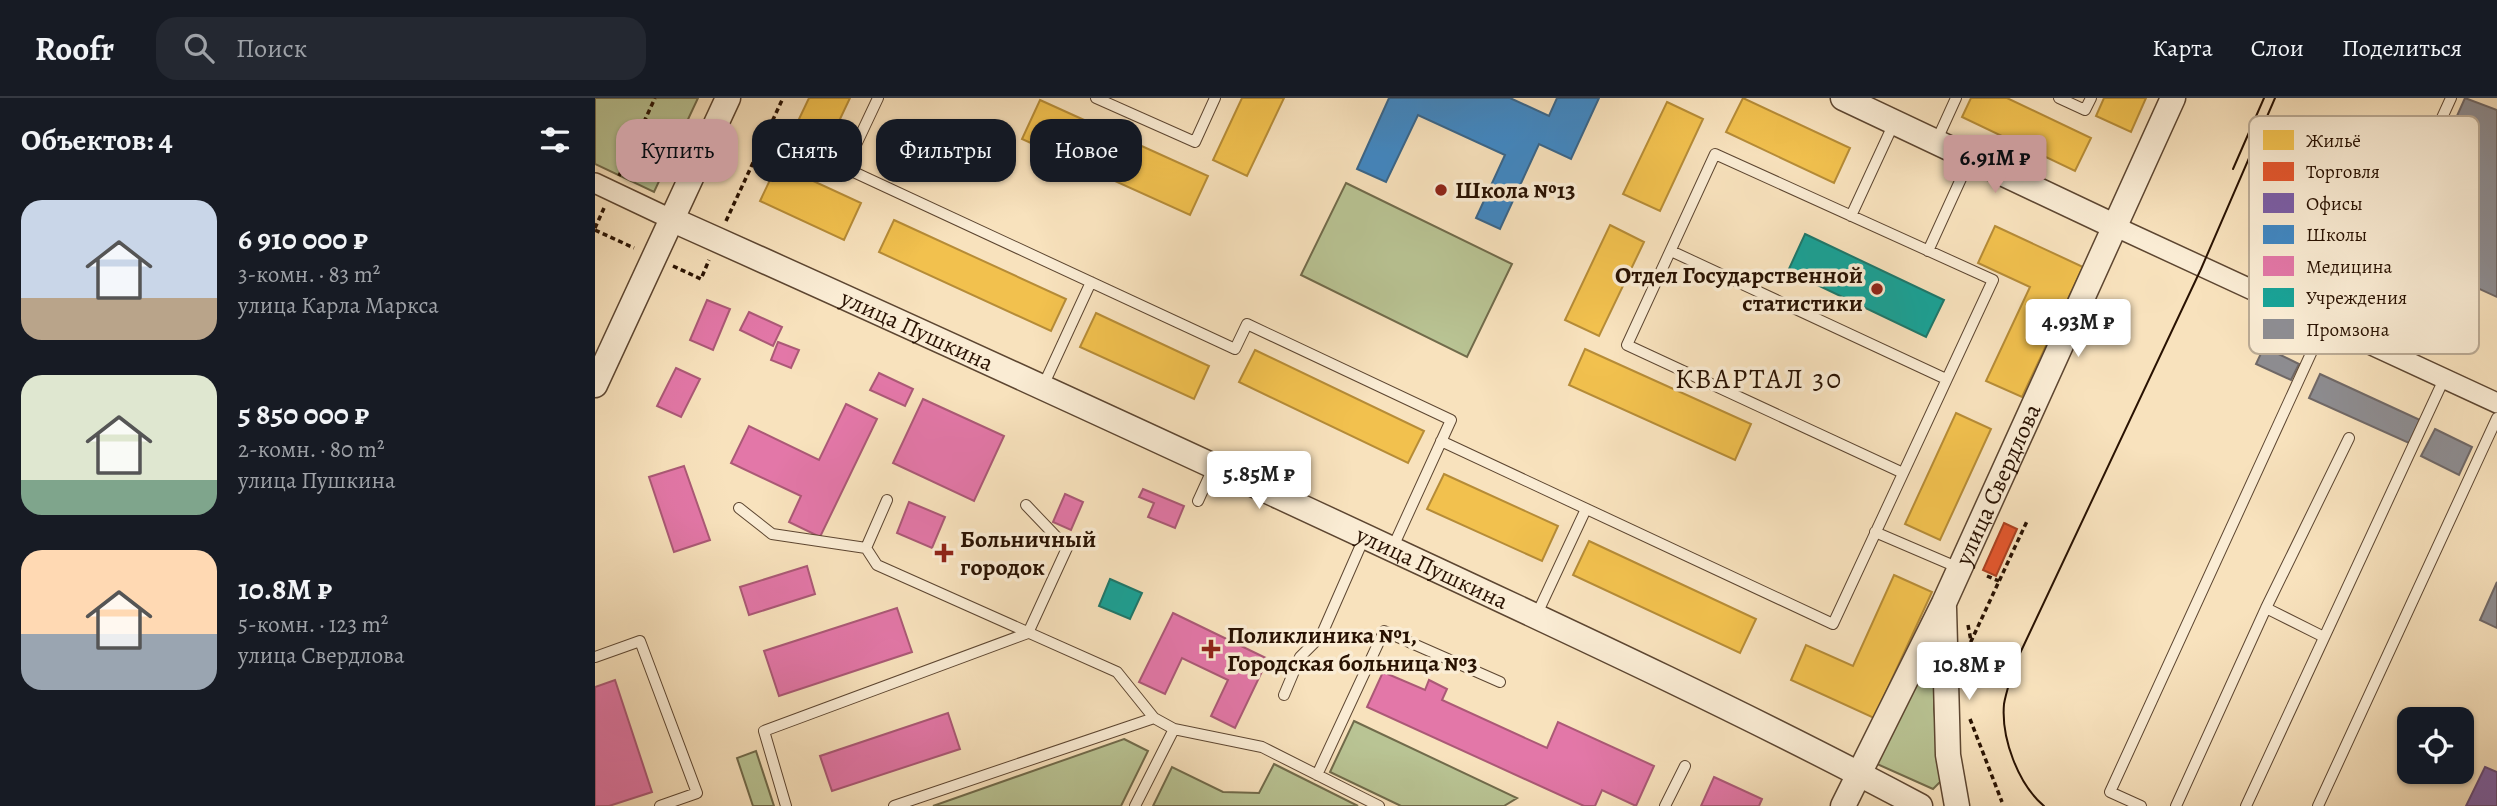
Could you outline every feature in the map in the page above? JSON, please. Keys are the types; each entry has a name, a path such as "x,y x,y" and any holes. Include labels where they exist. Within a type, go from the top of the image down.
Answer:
{"street":[{"path":"595,385 727,98"},
{"path":"1843,98 2249,289"},
{"name":"улица Свердлова","path":"1843,806 1944,603 2173,98"},
{"name":"улица Пушкина","path":"603,187 1214,465 1535,616 1859,773 1920,806"},
{"path":"2388,354 2497,403"},
{"name":"улица Свердлова","path":"1944,603 1948,755 1957,806"}],"lane":[{"path":"878,98 845,169 1235,349 1247,324 1451,420 1392,549"},
{"path":"1096,98 1195,142 1215,98"},
{"path":"1936,142 1957,98"},
{"path":"2059,98 2085,110 2091,98"},
{"path":"2443,116 2451,98"},
{"path":"1851,216 1894,123"},
{"path":"1441,441 1833,624 1993,280 1715,154 1627,345 1903,473"},
{"path":"1928,251 1971,158"},
{"path":"1671,251 1947,379"},
{"path":"1043,386 1091,282"},
{"path":"2141,806 2110,792 2312,354"},
{"path":"2246,806 2444,379"},
{"path":"2318,806 2497,418"},
{"path":"2176,806 2266,608 2349,438"},
{"path":"1198,501 1214,465"},
{"path":"866,548 887,500"},
{"path":"786,806 764,731 1028,633 1067,548 1026,505"},
{"path":"739,508 772,534 866,548 877,565 1117,672 1154,718 1174,730 1262,747 1379,806"},
{"path":"1535,616 1586,509"},
{"path":"1875,532 1959,568"},
{"path":"1284,695 1300,657 1321,636 1364,536"},
{"path":"2266,608 2324,637"},
{"path":"1317,775 1384,631 1500,682"},
{"path":"595,657 640,641 697,793 660,806"},
{"path":"894,806 1154,718"},
{"path":"1135,806 1174,730"},
{"path":"1665,806 1685,766"}],"path":[{"path":"595,228 603,187 655,98"},
{"path":"1963,659 2028,519"},
{"path":"1987,576 1999,581"},
{"path":"1967,619 1971,642"},
{"path":"1967,710 2002,802"}],"green space":[{"path":"595,98 698,98 688,119 616,119 616,174 595,164"},
{"path":"633,182 659,182 654,192"},
{"path":"1346,183 1512,264 1467,357 1301,275"},
{"path":"1920,672 1935,680 1934,709 1942,780 1933,789 1877,764"},
{"path":"1354,721 1517,798 1504,806 1401,806 1330,772"},
{"path":"1124,739 1148,751 1121,806 933,806"},
{"path":"756,751 774,806 753,806 737,758"},
{"path":"1274,764 1358,806 1153,806 1172,767 1223,792 1259,793"}],"building: Жильё":[{"path":"809,98 850,98 840,119 799,119"},
{"path":"1242,98 1284,98 1247,176 1213,160"},
{"path":"1743,98 1850,148 1834,183 1726,132"},
{"path":"1971,98 2007,98 2091,138 2075,171 1962,117"},
{"path":"2104,98 2146,98 2131,132 2096,116"},
{"path":"1040,100 1082,119 1031,119"},
{"path":"1667,102 1703,119 1660,211 1623,194"},
{"path":"1030,122 1030,143 1022,139"},
{"path":"1142,146 1208,176 1190,215 1117,182 1142,182"},
{"path":"769,182 815,182 861,203 844,240 760,201"},
{"path":"894,220 1066,299 1051,331 879,252"},
{"path":"1610,225 1644,242 1599,336 1565,320"},
{"path":"1995,226 2083,267 2022,397 1986,381 2030,287 1978,263"},
{"path":"1096,313 1209,366 1194,399 1080,347"},
{"path":"1585,349 1751,424 1735,460 1569,385"},
{"path":"1255,350 1424,431 1408,463 1239,382"},
{"path":"1956,413 1991,429 1940,540 1905,524"},
{"path":"1444,474 1558,526 1542,561 1427,509"},
{"path":"1589,541 1756,619 1740,653 1573,575"},
{"path":"1894,575 1932,592 1874,718 1791,680 1806,645 1853,666"}],"building: Торговля":[{"path":"2004,523 2017,529 1996,576 1983,570"}],"building: Офисы":[{"path":"2485,767 2497,772 2497,806 2466,806"}],"building: Школы":[{"path":"1389,98 1510,98 1549,116 1557,98 1599,98 1571,159 1539,144 1500,229 1476,218 1505,155 1418,115 1386,182 1357,169"}],"building: Медицина":[{"path":"707,300 730,309 713,350 690,340"},
{"path":"749,312 782,327 773,346 740,330"},
{"path":"778,342 799,350 791,368 771,360"},
{"path":"676,368 700,379 681,417 657,406"},
{"path":"879,373 913,389 905,406 870,390"},
{"path":"923,399 1004,436 974,501 893,463"},
{"path":"846,404 877,419 820,537 789,522 801,496 731,463 749,426 819,460"},
{"path":"684,466 710,540 674,552 649,477"},
{"path":"1143,489 1184,506 1175,528 1148,517 1154,503 1139,497"},
{"path":"1065,494 1083,502 1071,530 1053,522"},
{"path":"909,502 945,517 932,548 897,533"},
{"path":"807,566 815,594 749,615 740,587"},
{"path":"897,608 912,652 779,696 764,651"},
{"path":"1173,613 1268,659 1235,728 1211,716 1228,680 1182,658 1165,694 1139,682"},
{"path":"1383,672 1425,690 1429,680 1447,689 1442,700 1547,748 1558,722 1654,766 1636,806 1602,790 1595,806 1584,806 1367,707"},
{"path":"615,680 652,792 609,806 595,806 595,687"},
{"path":"948,713 960,749 832,791 820,756"},
{"path":"1714,777 1762,799 1759,806 1701,806"}],"building: Учреждения":[{"path":"1805,234 1944,300 1926,337 1788,271"},
{"path":"1110,579 1142,593 1130,619 1099,606"}],"building: Промзона":[{"path":"2465,98 2497,110 2497,297 2479,289 2479,116 2457,116"},
{"path":"2261,354 2278,354 2299,364 2291,380 2256,364"},
{"path":"2320,374 2420,420 2409,443 2309,398"},
{"path":"2435,429 2472,447 2459,475 2421,456"},
{"path":"2497,582 2497,628 2480,620"}],"tram line":[{"path":"2256,116 2264,98"},
{"path":"2267,116 2275,98"},
{"path":"2233,169 2249,132"},
{"path":"2044,806 2026,786 2008,745 2004,704 2014,666 2201,269 2249,158"}],"place":[{"name":"Школа №13","path":"1441,190"},
{"name":"Отдел Государственной статистики","path":"1877,289"},
{"name":"Больничный городок","path":"944,553"},
{"name":"Поликлиника №1, Городская больница №3","path":"1211,649"}],"district":[{"name":"КВАРТАЛ 30","path":"1759,378"}]}
